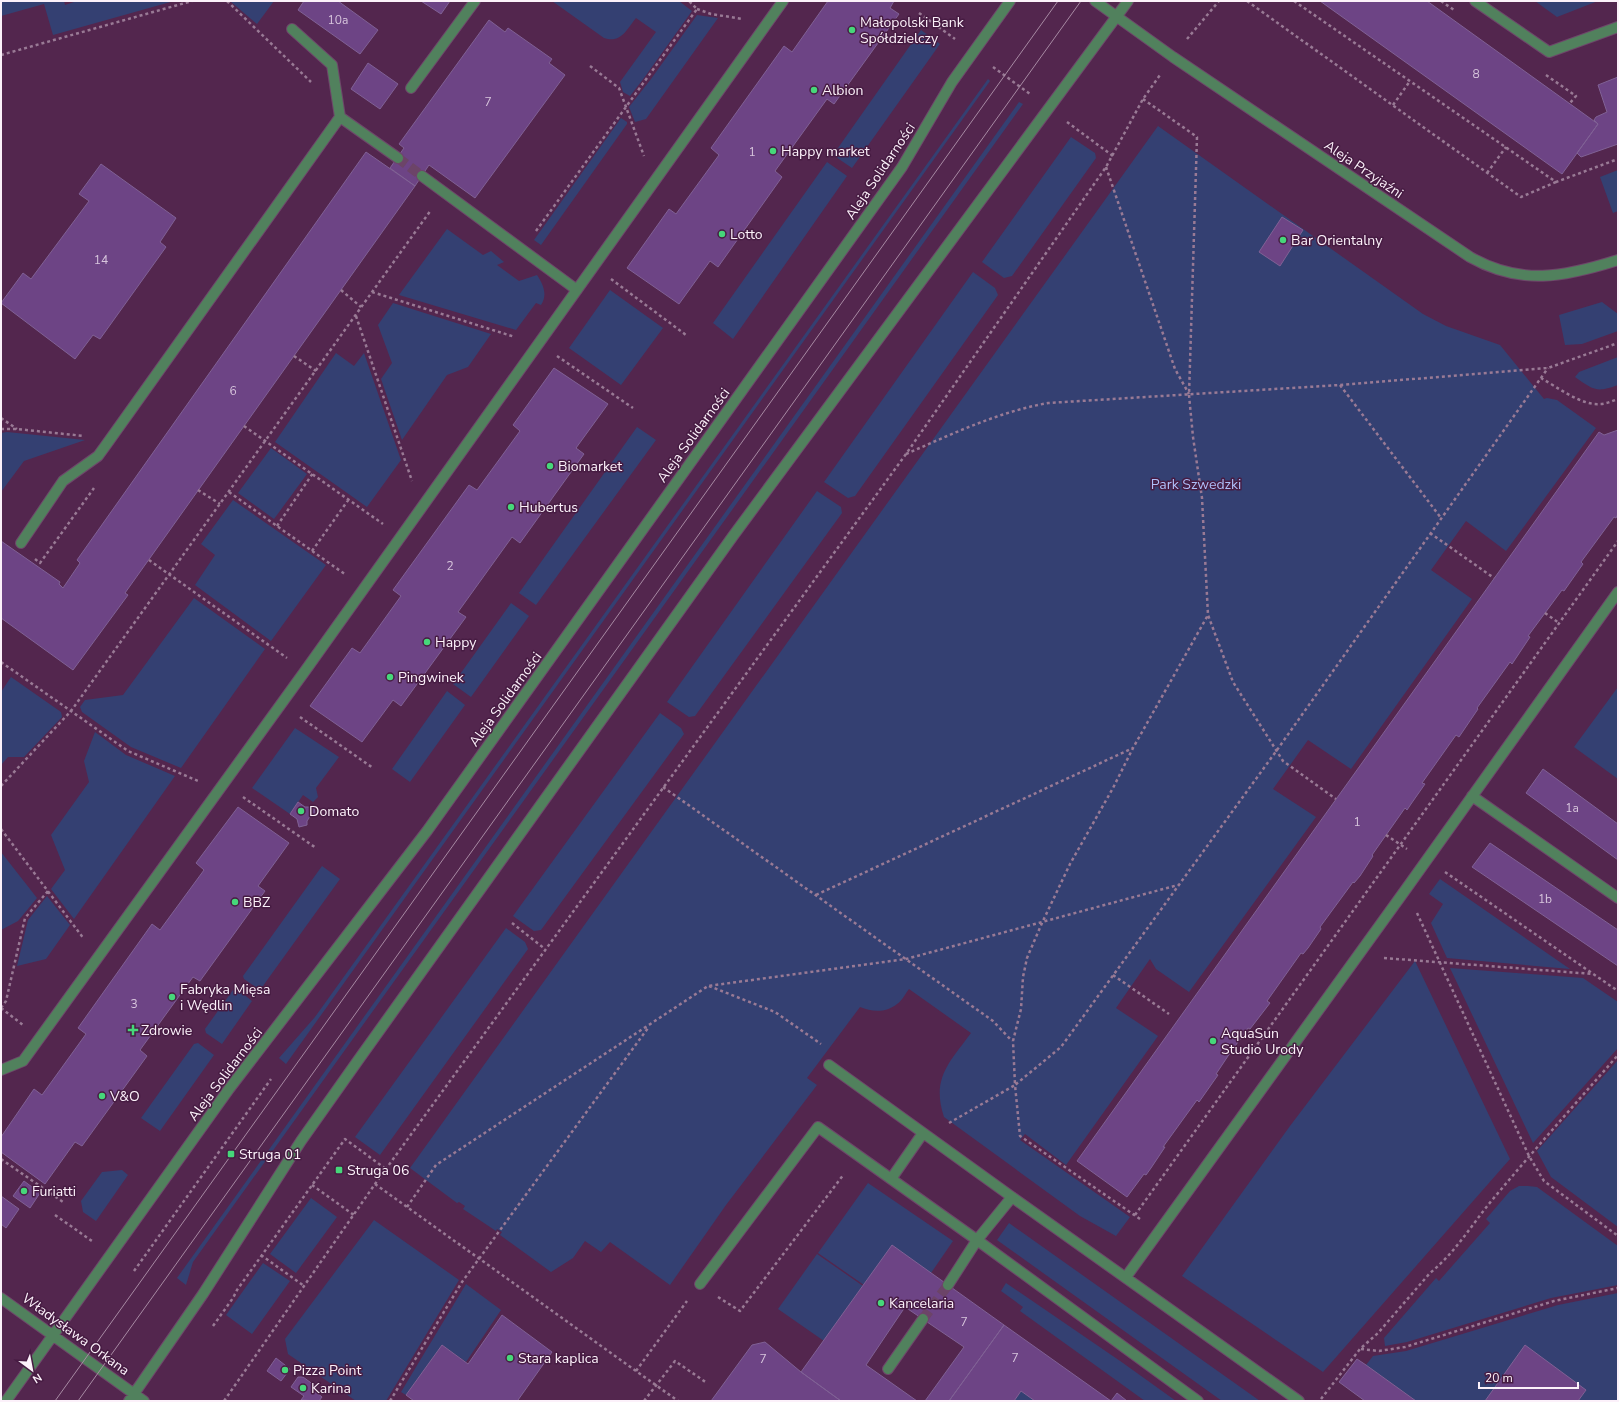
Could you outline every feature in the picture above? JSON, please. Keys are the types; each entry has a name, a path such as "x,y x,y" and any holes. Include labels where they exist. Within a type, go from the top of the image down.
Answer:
{"street":[{"path":"411,88 475,1"},
{"path":"1,1070 23,1061 305,671 783,1"},
{"name":"Aleja Solidarności","path":"6,1401 229,1089 432,825 902,167 952,82 1010,1"},
{"name":"Aleja Przyjaźni","path":"1095,1 1173,57 1484,266 1509,274 1549,276 1583,270 1618,260"},
{"path":"131,1397 203,1294 301,1141 373,1040 733,536 1128,1"},
{"path":"1475,1 1549,52 1618,27"},
{"path":"21,543 63,482 98,456 340,116 332,65 292,29"},
{"path":"340,116 398,158"},
{"path":"422,176 577,290"},
{"path":"1126,1277 1427,860 1618,592"},
{"path":"1472,796 1618,898"},
{"path":"829,1065 1299,1401"},
{"path":"700,1284 818,1127 977,1240 1198,1401"},
{"path":"891,1179 923,1133"},
{"path":"948,1285 977,1240 1012,1197"},
{"name":"Władysława Orkana","path":"1,1298 54,1335 131,1397 144,1401"},
{"path":"888,1369 923,1319"}],"path":[{"path":"1,55 192,1"},
{"path":"227,1 313,84"},
{"path":"690,1 697,9 711,14 746,20"},
{"path":"1196,28 1219,1"},
{"path":"1247,1 1521,197 1618,159"},
{"path":"1294,1 1556,182"},
{"path":"533,236 697,9"},
{"path":"919,13 958,42"},
{"path":"590,66 619,88 644,157"},
{"path":"993,67 1030,94"},
{"path":"1393,105 1410,81"},
{"path":"224,1401 375,1184 906,454 1106,167 1143,98 1150,88"},
{"path":"1143,98 1197,137 1189,395 1193,437 1202,498 1208,615 1233,682 1283,761 1336,799"},
{"path":"1066,121 1113,156"},
{"path":"1487,173 1506,147"},
{"path":"1106,167 1174,369 1189,395"},
{"path":"1,786 71,711 444,192"},
{"path":"594,266 686,334"},
{"path":"341,290 362,307"},
{"path":"372,292 518,338"},
{"path":"355,315 412,481 416,484"},
{"path":"906,454 990,418 1026,407 1048,403 1340,385 1548,368 1618,342"},
{"path":"556,355 633,408"},
{"path":"294,356 316,371"},
{"path":"946,1125 1015,1085 1061,1047 1276,750 1548,368"},
{"path":"1541,378 1590,404 1599,405 1618,399"},
{"path":"1340,385 1441,518"},
{"path":"1,418 17,429"},
{"path":"244,426 384,524"},
{"path":"1,429 17,429 94,437 106,445"},
{"path":"277,526 313,473"},
{"path":"198,490 220,504"},
{"path":"229,492 347,576"},
{"path":"312,550 349,499"},
{"path":"1430,533 1494,578"},
{"path":"1135,1215 1618,542"},
{"path":"149,560 305,671"},
{"path":"1545,613 1559,623"},
{"path":"1136,1224 1141,1218 1020,1136 1015,1085 1013,1041 1021,1009 1025,965 1042,923 1070,864 1208,615"},
{"path":"1,662 128,751 200,782"},
{"path":"280,704 374,768"},
{"path":"816,895 1133,748"},
{"path":"663,787 993,1020 1013,1041"},
{"path":"241,796 316,848"},
{"path":"1,829 98,958"},
{"path":"1386,835 1400,845 1427,860 1618,991"},
{"path":"407,1207 436,1165 708,986 906,959 1179,885"},
{"path":"1406,889 1529,1156 1544,1181 1618,1236"},
{"path":"25,1026 1,1008 6,1001 25,918 48,891"},
{"path":"512,923 545,949"},
{"path":"1358,956 1594,974"},
{"path":"1113,975 1170,1014"},
{"path":"708,986 775,1012 828,1050 829,1065"},
{"path":"390,1401 462,1282 649,1026"},
{"path":"1321,1399 1360,1349 1378,1333 1430,1273 1440,1264 1529,1156 1618,1055"},
{"path":"134,1271 271,1079"},
{"path":"213,1326 261,1255 345,1139 386,1169"},
{"path":"806,1224 857,1156"},
{"path":"1,1159 63,1202"},
{"path":"375,1184 678,1401"},
{"path":"312,1185 354,1215"},
{"path":"55,1215 96,1244"},
{"path":"261,1255 304,1286"},
{"path":"1360,1349 1379,1351 1405,1347 1554,1301 1618,1288"},
{"path":"644,1401 675,1361 707,1383"}],"green space":[{"path":"1,1 64,1 65,5 77,1 174,1 53,35 44,4 1,16"},
{"path":"230,1 274,1 257,24"},
{"path":"552,1 679,1 692,11 630,96 623,92 620,82 656,32 636,18 626,31 619,37 615,39 604,38"},
{"path":"1535,1 1598,1 1557,17"},
{"path":"697,15 718,18 646,119 635,122 629,107"},
{"path":"921,30 940,44 852,168 833,155"},
{"path":"988,79 990,81 286,1064 279,1058 315,1017"},
{"path":"1019,102 1023,104 193,1262 186,1285 177,1278"},
{"path":"621,118 627,122 627,124 541,245 534,240"},
{"name":"Park Szwedzki","path":"1158,126 1423,314 1446,326 1500,345 1544,399 1547,398 1557,400 1596,428 1506,551 1466,521 1431,570 1472,599 1351,769 1308,740 1273,789 1316,817 1189,992 1156,969 1150,959 1116,1008 1158,1036 1066,1165 1025,1134 1020,1140 1130,1217 1116,1236 1080,1216 944,1117 940,1092 941,1081 950,1062 971,1033 909,989 899,1003 888,1009 874,1011 860,1007 807,1078 817,1085 726,1205 670,1285 610,1242 601,1252 585,1241 573,1258 551,1272 500,1235 502,1232 497,1229 496,1231 463,1209 465,1206 459,1202 457,1203 410,1168"},
{"path":"1071,137 1095,153 1096,158 1012,276 1004,278 982,262"},
{"path":"827,162 847,176 733,339 713,323"},
{"path":"1618,170 1618,211 1613,213 1600,177"},
{"path":"447,229 483,255 491,251 504,262 497,265 519,281 537,275 544,290 543,301 541,305 536,303 516,330 399,295"},
{"path":"973,272 995,288 998,295 855,496 848,498 824,482"},
{"path":"610,290 663,328 621,385 569,348"},
{"path":"1602,302 1618,314 1618,331 1582,344 1565,345 1559,315"},
{"path":"393,303 491,334 468,367 447,375 402,440 381,379 392,363 378,325"},
{"path":"336,353 354,366 364,353 401,460 367,507 275,442"},
{"path":"1618,357 1618,385 1605,389 1595,389 1575,377 1579,372"},
{"path":"637,427 656,440 536,605 519,593"},
{"path":"7,432 85,440 24,461 1,492 1,433"},
{"path":"271,448 307,474 274,519 238,493"},
{"path":"817,491 841,507 842,513 695,716 689,717 667,702"},
{"path":"233,500 326,565 271,641 195,585 215,555 201,544"},
{"path":"194,598 265,649 181,768 131,747 82,712 80,707 85,700 123,695"},
{"path":"511,603 529,616 471,697 453,684"},
{"path":"11,677 61,712 62,717 24,757 8,757 1,765 1,692"},
{"path":"1618,687 1618,779 1574,747"},
{"path":"447,691 465,705 410,782 392,769"},
{"path":"660,713 681,728 684,734 541,930 534,931 513,916"},
{"path":"295,728 339,757 316,788 318,797 313,802 303,795 290,814 252,788"},
{"path":"95,732 126,755 175,776 74,919 51,889 65,870 51,835 89,782 84,761"},
{"path":"1,852 37,898 18,921 1,930"},
{"path":"322,866 340,879 260,990 244,979 243,976"},
{"path":"1440,879 1570,969 1447,958 1431,923 1443,904 1429,894"},
{"path":"47,896 70,925 46,959 17,966 28,920"},
{"path":"506,928 525,942 528,949 380,1155 355,1137"},
{"path":"1415,961 1510,1159 1323,1372 1182,1276 1290,1126"},
{"path":"1450,968 1583,978 1618,1002 1618,1048 1533,1143"},
{"path":"237,989 252,1001 222,1044 206,1033 205,1029 233,990"},
{"path":"198,1043 214,1055 160,1131 141,1118 194,1044"},
{"path":"1618,1060 1618,1227 1551,1177 1537,1151"},
{"path":"122,1170 128,1175 96,1221 83,1212 81,1201 102,1172"},
{"path":"868,1183 953,1241 931,1273 864,1285 818,1253"},
{"path":"1519,1186 1537,1187 1618,1246 1618,1285 1551,1298 1407,1342 1385,1346 1384,1338 1436,1278 1439,1281 1490,1223 1486,1219 1510,1191"},
{"path":"311,1198 337,1217 296,1273 270,1254"},
{"path":"374,1220 459,1280 386,1401 356,1401 288,1354 285,1339"},
{"path":"1009,1223 1260,1401 1222,1401 997,1240"},
{"path":"817,1254 863,1286 824,1341 778,1309"},
{"path":"263,1263 290,1281 252,1334 226,1315"},
{"path":"1006,1283 1176,1401 1145,1401 1020,1311 1023,1307 1001,1291"},
{"path":"466,1284 501,1310 466,1362 442,1345 406,1395 401,1392"},
{"path":"1618,1293 1618,1401 1578,1401 1586,1390 1485,1401 1416,1401 1366,1365 1373,1356 1406,1351 1558,1305"},
{"path":"1021,1391 1035,1401 1014,1401"}],"building":[{"path":"304,1 338,1 378,30 360,54 298,10"},
{"path":"421,1 450,1 441,14"},
{"path":"828,1 894,1 890,8 899,14 834,104 827,99 775,171 782,177 718,267 710,261 679,304 627,268 669,209 676,214 719,155 711,148 784,46 792,52"},
{"path":"1320,1 1427,1 1598,124 1562,174"},
{"path":"489,20 505,32 508,28 552,59 549,63 565,75 475,198 429,165 415,186 390,168 404,148 399,144"},
{"path":"368,63 398,84 380,109 351,89"},
{"path":"1618,77 1618,144 1581,157 1577,153 1598,124 1594,120 1596,117 1607,112 1598,85"},
{"path":"366,152 415,186 125,593 128,595 73,670 1,618 1,541 60,582 59,584 63,588 80,563 77,560"},
{"path":"101,164 176,218 160,242 166,247 100,339 93,335 75,359 1,303 23,273 31,279 89,201 79,194"},
{"path":"1282,217 1303,230 1280,266 1259,252"},
{"path":"554,368 608,404 576,448 584,454 520,543 512,537 458,612 466,617 401,706 393,700 362,742 310,706 352,648 360,653 401,596 393,590 469,485 477,490 520,431 513,425"},
{"path":"1618,430 1618,514 1616,518 1614,517 1581,562 1583,564 1564,591 1562,590 1528,636 1530,637 1512,664 1510,662 1477,708 1478,709 1459,737 1456,735 1422,783 1425,784 1407,810 1405,808 1372,855 1373,856 1360,876 1354,883 1353,882 1320,927 1321,929 1308,948 1303,954 1301,953 1267,1001 1270,1003 1250,1029 1248,1028 1216,1074 1218,1075 1199,1102 1197,1100 1163,1147 1165,1147 1146,1175 1144,1174 1127,1197 1077,1161 1599,432 1604,435"},
{"path":"1543,769 1618,824 1618,860 1526,793"},
{"path":"298,802 305,807 314,807 315,814 311,815 307,821 307,825 299,827 297,819 290,814"},
{"path":"238,807 289,843 258,886 265,891 200,981 193,977 140,1050 147,1056 82,1146 75,1142 45,1184 1,1152 1,1137 34,1089 42,1095 86,1034 78,1028 152,924 160,930 204,870 196,863"},
{"path":"1490,843 1618,930 1618,966 1472,867"},
{"path":"24,1181 40,1193 30,1208 13,1196"},
{"path":"1,1196 19,1209 6,1228 1,1224"},
{"path":"892,1245 1004,1325 949,1401 925,1401 964,1347 905,1307 866,1365 917,1401 841,1401 801,1372"},
{"name":"Stara kaplica","path":"502,1315 552,1352 518,1400 520,1401 414,1401 406,1395 442,1345 468,1364"},
{"path":"1004,1325 1111,1401 1035,1401 1021,1391 1014,1401 949,1401"},
{"path":"765,1342 801,1372 841,1401 711,1401 752,1345"},
{"path":"1525,1345 1586,1390 1578,1401 1485,1401"},
{"path":"276,1358 290,1369 281,1381 267,1371"},
{"path":"1357,1359 1416,1401 1365,1401 1339,1382"},
{"path":"298,1377 303,1377 314,1385 311,1388 322,1397 319,1401 301,1400 304,1396 291,1387"},
{"path":"1117,1393 1127,1401 1111,1401"}],"tunnel":[{"path":"398,158 422,176"},
{"path":"923,1319 948,1285"}],"tram line":[{"path":"55,1401 1058,1"},
{"path":"78,1401 1081,1"}],"place":[{"name":"Małopolski Bank Spółdzielczy","path":"852,30"},
{"name":"Albion","path":"814,90"},
{"name":"Happy market","path":"773,151"},
{"name":"Lotto","path":"722,234"},
{"name":"Bar Orientalny","path":"1283,240"},
{"name":"Biomarket","path":"550,466"},
{"name":"Hubertus","path":"511,507"},
{"name":"Happy","path":"427,642"},
{"name":"Pingwinek","path":"390,677"},
{"name":"Domato","path":"301,811"},
{"name":"BBZ","path":"235,902"},
{"name":"Fabryka Mięsa i Wędlin","path":"172,997"},
{"name":"Zdrowie","path":"133,1030"},
{"name":"AquaSun Studio Urody","path":"1213,1041"},
{"name":"V&O","path":"102,1096"},
{"name":"Struga 01","path":"231,1154"},
{"name":"Struga 06","path":"339,1170"},
{"name":"Furiatti","path":"24,1191"},
{"name":"Kancelaria","path":"881,1303"},
{"name":"Stara kaplica","path":"510,1358"},
{"name":"Pizza Point","path":"285,1370"},
{"name":"Karina","path":"303,1388"}]}
